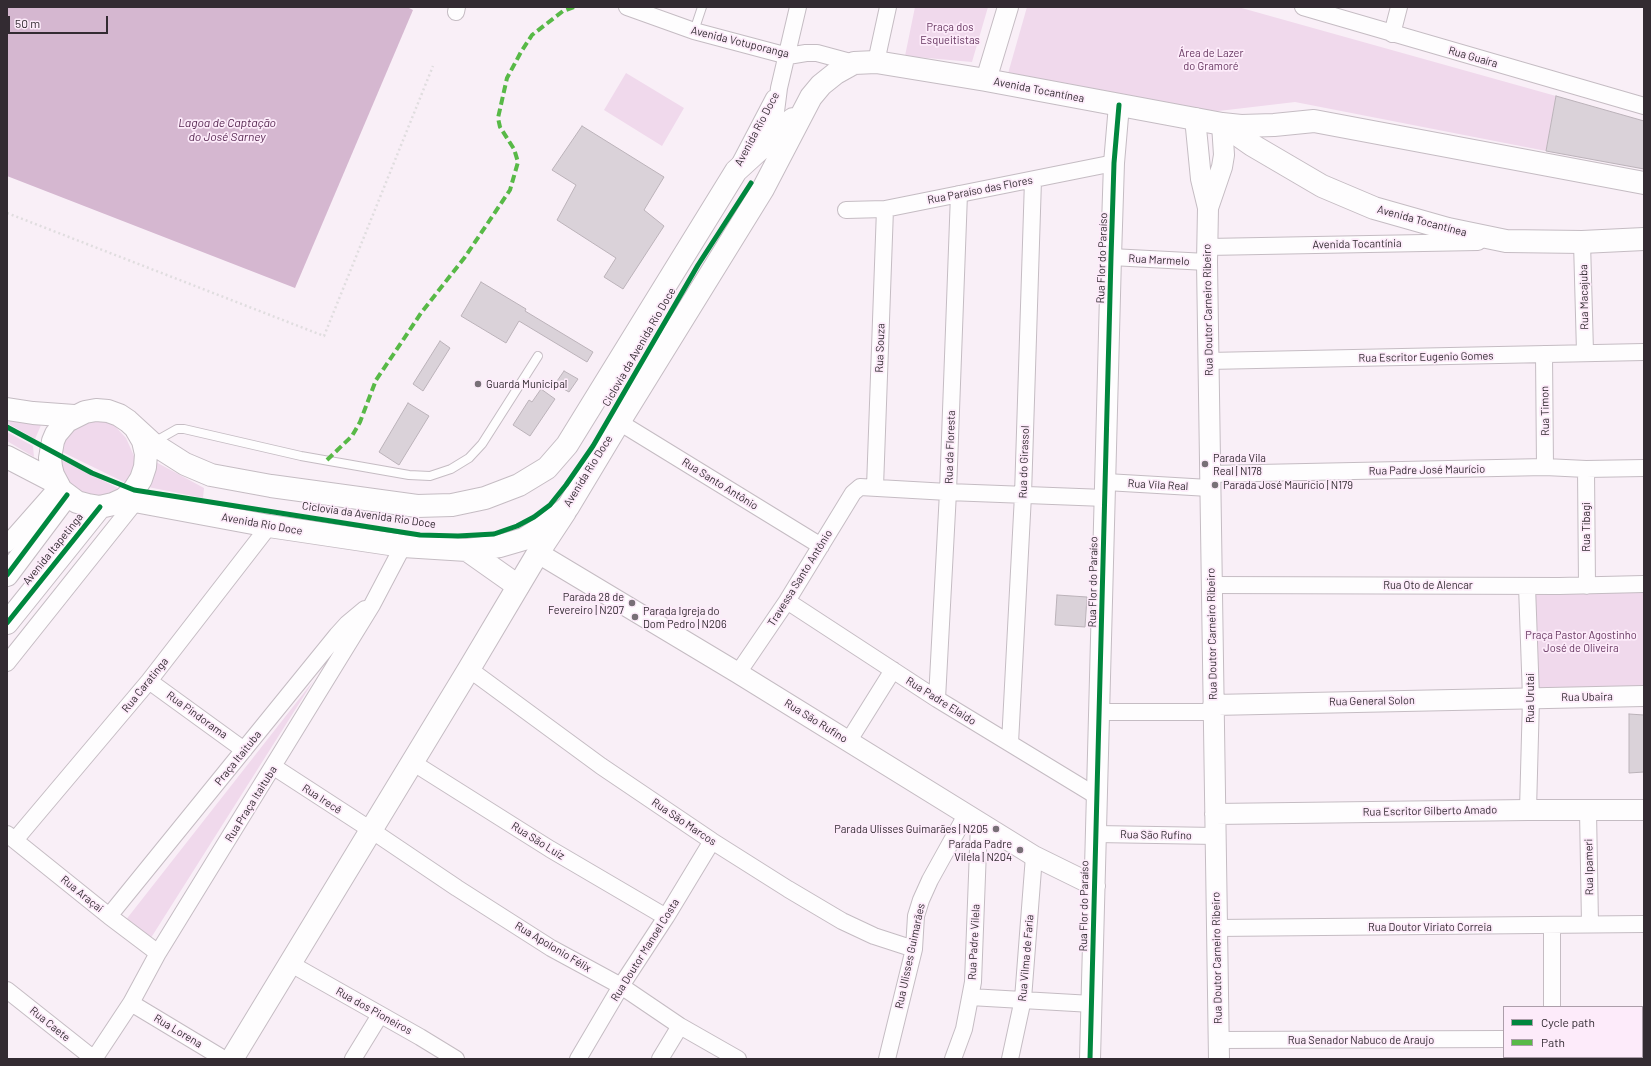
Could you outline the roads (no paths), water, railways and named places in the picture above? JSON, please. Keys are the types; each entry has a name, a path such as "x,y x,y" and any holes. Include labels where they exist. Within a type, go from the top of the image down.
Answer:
{"main road":[{"name":"Avenida Tocantínea","path":"854,63 876,62 986,80 1222,124 1241,126 1274,125 1314,121 1644,184"},
{"name":"Avenida Rio Doce","path":"7,457 61,488 77,502 88,506 100,507 130,500 269,526 403,546 467,550 500,546 524,539 546,525 568,507 763,189 811,97 821,85 836,73 854,63"},
{"name":"Avenida Rio Doce","path":"61,488 51,467 51,450 56,434 67,421 74,416 96,410 108,411 119,415 144,436 186,464 211,475 271,486 417,506 452,505 485,498 519,485 546,468 567,445 736,171 805,108"},
{"name":"Avenida Tocantínea","path":"1222,124 1252,145 1322,186 1374,208 1448,230 1506,241 1582,242 1644,240"},
{"name":"Avenida Rio Doce","path":"7,409 33,413 74,416"},
{"name":"Avenida Rio Doce","path":"130,500 141,479 145,467 146,454 143,441 144,436"},
{"name":"Avenida Itapetinga","path":"7,575 61,488"},
{"name":"Avenida Itapetinga","path":"7,623 100,507"},
{"path":"232,1059 470,669 538,553 568,507"},
{"path":"467,550 518,586"}],"street":[{"name":"Avenida Votuporanga","path":"628,7 694,31 788,56 817,53 854,63"},
{"name":"Avenida Rio Doce","path":"763,189 773,138 779,88 788,56 798,7"},
{"path":"876,62 888,7"},
{"path":"986,80 1008,7"},
{"name":"Rua Guaíra","path":"1303,7 1644,106"},
{"path":"1392,34 1399,7"},
{"name":"Avenida Rio Doce","path":"736,171 779,88"},
{"name":"Rua Flor do Paraíso","path":"1090,1059 1111,257 1114,163 1119,105"},
{"name":"Rua Doutor Carneiro Ribeiro","path":"1195,118 1201,179 1208,208 1208,361 1219,1050"},
{"name":"Rua Doutor Carneiro Ribeiro","path":"1208,208 1223,160 1222,124"},
{"name":"Rua Paraíso das Flores","path":"846,210 885,209 1114,163"},
{"name":"Rua do Girassol","path":"1010,744 1023,495 1032,180"},
{"name":"Rua da Floresta","path":"937,699 948,492 959,194"},
{"name":"Rua Souza","path":"869,487 885,209"},
{"name":"Avenida Tocantínia","path":"1207,254 1506,241"},
{"name":"Rua Macajuba","path":"1582,242 1585,352"},
{"name":"Rua Marmelo","path":"1111,257 1207,254"},
{"name":"Rua Escritor Eugenio Gomes","path":"1208,361 1585,352 1644,352"},
{"name":"Rua Timon","path":"1544,354 1546,467"},
{"name":"Rua Santo Antônio","path":"619,422 821,546"},
{"name":"Rua Padre José Maurício","path":"1210,481 1546,467 1586,469 1644,468"},
{"name":"Rua Tibagi","path":"1586,469 1587,586"},
{"name":"Rua Vila Real","path":"869,487 1023,495 1106,490 1210,481"},
{"name":"Travessa Santo Antônio","path":"738,673 787,600 856,490 869,487"},
{"path":"7,544 61,488"},
{"path":"7,663 130,500"},
{"name":"Rua Caratinga","path":"11,837 149,681 269,526"},
{"name":"Rua Praça Itaituba","path":"94,1059 131,1003 158,953 372,606 403,546"},
{"name":"Rua São Rufino","path":"538,553 738,673 1034,856 1095,886"},
{"name":"Rua Oto de Alencar","path":"1212,585 1587,586 1644,584"},
{"name":"Rua Urutai","path":"1527,586 1531,698 1528,810"},
{"name":"Rua Padre Elaido","path":"787,600 937,699 1098,797"},
{"name":"Praça Itaituba","path":"109,916 337,636 362,611 372,606"},
{"name":"Rua São Marcos","path":"470,669 601,766 712,841 788,889 842,920 874,936 914,949"},
{"path":"848,742 893,670"},
{"name":"Rua Pindorama","path":"149,681 244,750"},
{"name":"Rua Ubaira","path":"1531,698 1644,696"},
{"name":"Rua General Solon","path":"1100,712 1531,698"},
{"name":"Rua São Luiz","path":"412,762 550,849 666,917"},
{"name":"Rua Irecê","path":"274,767 371,830"},
{"name":"Rua Escritor Gilberto Amado","path":"1215,814 1644,810"},
{"name":"Rua Ipameri","path":"1588,811 1590,924"},
{"name":"Rua Ulisses Guimarães","path":"887,1059 914,949 916,916 921,900 930,880 973,819"},
{"name":"Rua Padre Vilela","path":"954,1059 964,1029 973,982 973,819"},
{"name":"Rua Apolonio Félix","path":"371,830 457,888 551,948 621,986 680,1026 738,1059"},
{"name":"Rua São Rufino","path":"1096,834 1216,836"},
{"name":"Rua Araçai","path":"11,837 109,916 158,953"},
{"name":"Rua Doutor Manoel Costa","path":"578,1059 621,986 666,917 712,841"},
{"name":"Rua Vilma de Faria","path":"1010,1059 1023,1000 1034,856"},
{"name":"Rua Doutor Viriato Correia","path":"1216,928 1644,924"},
{"path":"1552,926 1552,1006"},
{"name":"Rua dos Pioneiros","path":"291,964 456,1059"},
{"name":"Rua Caete","path":"7,990 94,1059"},
{"path":"970,997 1092,1004"},
{"name":"Rua Lorena","path":"131,1003 224,1059"},
{"path":"353,1059 380,1015"},
{"path":"660,1059 680,1026"},
{"name":"Rua Senador Nabuco de Araujo","path":"1219,1050 1503,1039"}],"lane":[{"path":"694,31 702,7"},
{"path":"144,436 177,429 184,429 301,456 409,475 430,476 451,469 469,458 482,444 538,356"}],"water":[{"name":"Lagoa de Captação do José Sarney","path":"7,7 407,7 413,10 295,288 7,176"}],"place":[{"name":"Guarda Municipal","path":"478,384"},
{"name":"Parada Vila Real | N178","path":"1205,464"},
{"name":"Parada José Maurício | N179","path":"1215,485"},
{"name":"Parada 28 de Fevereiro | N207","path":"632,603"},
{"name":"Parada Igreja do Dom Pedro | N206","path":"635,617"},
{"name":"Parada Ulisses Guimarães | N205","path":"996,829"},
{"name":"Parada Padre Vilela | N204","path":"1020,850"}],"park label":[{"name":"Praça dos Esqueitistas","path":"950,33"},
{"name":"Área de Lazer do Gramoré","path":"1211,59"},
{"name":"Praça Pastor Agostinho José de Oliveira","path":"1581,641"}]}
